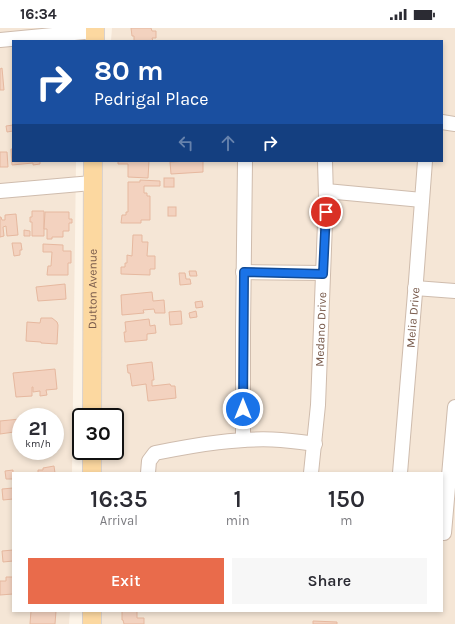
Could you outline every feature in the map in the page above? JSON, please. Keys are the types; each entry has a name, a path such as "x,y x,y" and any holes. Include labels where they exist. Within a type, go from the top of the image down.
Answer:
{"main road":[{"name":"Dutton Avenue","path":"92,408 93,162"},
{"path":"92,460 92,472"},
{"path":"92,612 92,624"}],"street":[{"path":"0,40 95,33"},
{"path":"443,122 455,124"},
{"path":"243,440 245,162"},
{"name":"Medano Drive","path":"311,472 318,405 326,191 325,162"},
{"name":"Melia Drive","path":"400,472 425,162"},
{"path":"0,191 92,183"},
{"path":"326,191 422,200"},
{"path":"244,272 323,274"},
{"path":"416,288 455,291"},
{"path":"444,533 444,501 455,407"},
{"path":"148,472 148,461 155,452 243,440 280,440 315,444"}],"shaded area":[{"path":"0,28 78,28 78,40 12,40 12,162 76,162 72,472 12,472 12,612 70,612 69,624 0,624"},
{"path":"112,28 455,28 455,624 98,624 98,612 443,612 443,472 99,472 99,460 124,460 124,408 101,408 100,162 443,162 443,40 111,40"}],"building":[{"path":"131,28 151,28 152,31 156,31 156,38 152,38 153,40 134,40 134,36 132,36"},
{"path":"2,68 4,90 0,90 0,69"},
{"path":"12,125 12,131 7,132 6,126"},
{"path":"11,149 12,162 40,162 40,164 33,165 33,163 12,165"},
{"path":"0,152 7,152 8,167 0,167"},
{"path":"118,162 149,162 148,178 128,177 128,164 118,164"},
{"path":"170,162 203,162 203,172 171,174"},
{"path":"164,178 174,178 174,187 164,187"},
{"path":"140,180 160,181 160,186 144,186 144,193 147,193 147,196 150,196 150,220 141,220 141,223 121,223 122,215 126,215 126,212 128,212 128,182 140,182"},
{"path":"168,207 176,207 176,216 168,216"},
{"path":"32,211 44,211 44,236 32,236 32,222 30,222 30,217 32,217"},
{"path":"45,212 69,212 69,219 72,219 72,223 69,223 69,231 63,231 63,237 52,237 52,239 47,239 47,229 44,229"},
{"path":"16,214 18,235 7,236 6,226 3,227 4,236 0,237 0,217 2,220 5,220 5,215"},
{"path":"24,230 30,231 30,236 24,236"},
{"path":"133,235 142,235 142,242 148,242 147,256 155,256 155,269 150,269 150,275 121,274 121,267 125,267 125,263 127,263 127,255 132,256"},
{"path":"12,243 21,243 22,250 20,250 20,255 14,256"},
{"path":"43,244 63,245 63,251 71,251 71,263 68,263 68,275 47,275 48,266 51,266 52,252 43,252"},
{"path":"189,271 196,271 197,276 190,276"},
{"path":"179,273 185,273 186,279 190,279 191,284 180,285"},
{"path":"65,284 66,299 38,301 36,287"},
{"path":"152,292 153,301 164,300 165,313 155,313 154,309 143,310 144,313 122,315 121,295"},
{"path":"202,301 203,307 196,308 195,302"},
{"path":"181,311 182,324 170,325 169,312"},
{"path":"196,311 197,317 190,318 189,313"},
{"path":"41,318 52,318 57,322 57,344 26,341 27,322 40,323"},
{"path":"149,319 150,326 155,325 156,333 147,334 147,340 125,342 125,322"},
{"path":"152,362 154,380 152,380 152,386 170,384 171,386 175,386 176,398 148,401 146,384 132,386 127,365"},
{"path":"55,369 57,389 46,390 47,395 40,396 40,391 33,392 32,387 32,396 16,397 13,373"},
{"path":"12,420 12,432 0,434 0,421"},
{"path":"54,466 55,472 38,472 38,470 43,470 43,468"},
{"path":"13,470 12,479 6,479 5,471"},
{"path":"12,488 12,499 3,500 2,489"},
{"path":"12,550 12,561 3,562 2,551"},
{"path":"6,577 12,577 12,594 0,595 0,581 6,581"},
{"path":"31,612 56,612 55,624 30,624"},
{"path":"122,612 137,612 137,618 144,618 144,624 124,624 122,620"},
{"path":"313,621 337,622 337,624 313,624"}],"route":[{"path":"243,409 244,272 323,274 326,212"}]}
